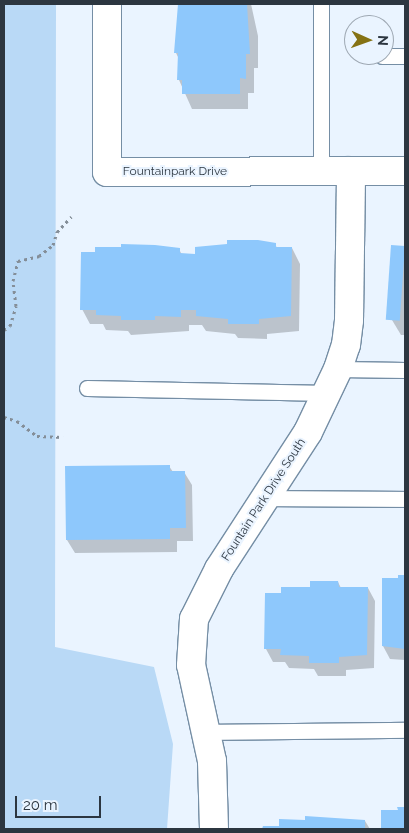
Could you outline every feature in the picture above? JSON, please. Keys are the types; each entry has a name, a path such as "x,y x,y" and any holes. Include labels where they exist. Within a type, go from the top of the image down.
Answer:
{"street":[{"name":"Fountainpark Drive","path":"107,4 107,172 405,171"},
{"name":"Fountain Park Drive South","path":"214,829 212,761 191,665 194,619 219,569 308,432 333,381 346,345 349,320 351,171"}],"lane":[{"path":"321,4 321,171"},
{"path":"87,388 333,381 405,370"},
{"path":"265,498 405,499"},
{"path":"206,732 405,730"}],"path":[{"path":"4,330 10,326 16,306 13,281 18,261 39,256 52,244 57,232 71,217"},
{"path":"4,417 17,421 27,432 37,436 63,437"}],"shaded area":[{"path":"4,4 56,4 55,647 154,667 173,744 167,829 4,829"}],"building":[{"path":"178,4 247,4 250,54 246,54 246,79 240,78 240,94 182,94 182,80 177,80 178,53 174,53"},
{"path":"227,240 258,240 276,243 276,247 292,247 291,316 259,319 259,324 228,324 228,319 196,316 196,310 181,310 181,317 155,316 155,320 121,320 121,316 96,315 96,310 80,310 81,252 95,252 95,247 121,247 121,244 180,248 180,253 195,254 195,247 227,244"},
{"path":"391,245 405,246 400,321 386,320"},
{"path":"170,465 170,471 185,471 186,528 170,528 170,539 66,540 65,466"},
{"path":"398,575 405,575 405,649 382,646 382,578 398,578"},
{"path":"310,581 338,581 339,587 368,587 367,655 339,657 339,663 309,663 309,656 280,655 281,649 264,649 265,593 281,593 281,587 310,587"},
{"path":"397,807 405,807 405,829 381,829 381,810 398,810"},
{"path":"305,816 365,820 365,829 262,829 263,826 279,826 279,819 305,820"}]}
